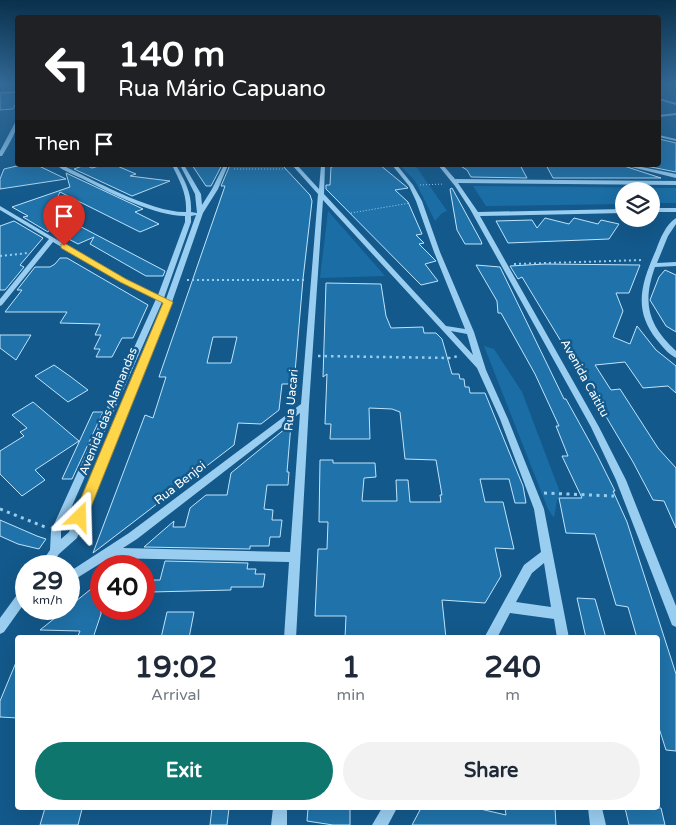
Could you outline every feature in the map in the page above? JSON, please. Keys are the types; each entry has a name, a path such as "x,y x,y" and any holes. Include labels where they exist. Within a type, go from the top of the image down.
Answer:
{"street":[{"path":"0,155 15,125"},
{"path":"661,136 676,140"},
{"path":"8,142 15,145"},
{"path":"62,167 158,208 189,215 200,213 198,194 183,167"},
{"name":"Avenida das Alamandas","path":"55,551 72,535 164,300 189,215 187,192 175,167"},
{"name":"Avenida das Alamandas","path":"55,551 56,531 164,300 176,280 200,213 210,199 225,167"},
{"path":"296,167 482,370"},
{"name":"Rua Uacari","path":"290,635 305,405 316,280 320,192 324,167"},
{"path":"396,167 411,186 419,201 437,252 470,332 482,370 504,419 539,509 562,635"},
{"name":"Avenida Caititu","path":"442,167 454,181 475,214 595,427 628,497 676,621"},
{"path":"634,167 676,176"},
{"path":"454,181 676,183"},
{"path":"0,208 123,281 164,300"},
{"path":"660,210 676,210"},
{"path":"475,214 615,211"},
{"path":"676,220 663,240 647,276 644,298 646,314 663,344 676,355"},
{"path":"0,304 52,239"},
{"path":"653,262 676,264"},
{"path":"444,328 470,332"},
{"name":"Rua Benjoi","path":"80,571 110,553 305,405"},
{"path":"52,555 55,551"},
{"path":"110,553 295,557"},
{"path":"492,635 528,569 547,554"},
{"path":"507,607 558,614"},
{"path":"0,618 14,610"},
{"path":"0,628 14,610"},
{"path":"279,825 280,810"},
{"path":"380,825 389,810"},
{"path":"595,810 598,825"}],"path":[{"path":"225,167 296,167"},
{"path":"416,185 433,184"},
{"path":"342,215 419,201"},
{"path":"0,256 42,251"},
{"path":"503,264 653,262"},
{"path":"176,280 316,280"},
{"path":"309,356 451,358 458,356 462,348"},
{"path":"532,492 628,497"},
{"path":"0,510 56,531"}],"shaded area":[{"path":"402,167 416,167 447,211 442,213 435,221 415,181"},
{"path":"473,186 615,187 615,204 486,206"},
{"path":"660,188 676,188 676,203 660,203"},
{"path":"328,211 385,276 320,278"},
{"path":"484,346 494,349 522,392 561,495 557,500 554,518 548,509"}],"building":[{"path":"661,139 676,143 676,172 651,167 661,167"},
{"path":"15,166 41,167 66,179 0,189 0,179 4,169"},
{"path":"80,167 120,167 136,174 130,176 170,181 132,196 74,169"},
{"path":"193,167 221,167 211,186 206,186"},
{"path":"229,167 284,167 310,195 312,201 294,384 282,384 279,410 261,424 238,423 234,445 93,553 145,415 153,418 166,377 159,377 225,186 221,186","holes":["213,337 237,337 231,363 207,363"]},
{"path":"331,167 382,167 408,188 395,190 408,202 422,234 416,235 424,243 419,244 436,261 425,264 438,281 421,285 326,189 326,185 330,185"},
{"path":"462,167 521,167 527,178 471,177 467,170"},
{"path":"547,167 627,167 661,178 553,178"},
{"path":"66,173 143,209 135,212 159,224 140,232 60,192 51,211 165,271 163,276 146,276 90,244 94,237 78,244 50,229 48,232 23,217 28,216 12,207 70,187"},
{"path":"452,188 482,244 465,244 457,230 450,189"},
{"path":"545,218 569,224 574,218 598,224 601,220 615,223 615,227 617,227 609,239 508,243 496,221 532,220 537,228"},
{"path":"14,221 43,238 20,265 24,267 5,290 0,290 0,226"},
{"path":"60,258 67,258 148,305 133,338 122,338 112,357 96,357 100,349 94,349 101,335 95,335 100,324 60,323 67,312 5,312 22,290 17,290 35,267 50,267"},
{"path":"545,264 640,265 629,293 616,293 623,311 613,337 630,344 637,326 656,350 676,366 676,393 668,386 643,388 625,362 595,365 611,390 620,389 658,448 676,468 676,528 664,501 653,500 595,398 599,398 579,366 576,366 522,277 518,279 510,266"},
{"path":"476,265 500,267 564,399 566,399 615,491 613,491 627,522 676,674 676,751 666,750 660,731 660,635 636,635 628,607 616,605 595,534 566,533 559,498 582,498 562,456 568,456 556,426 559,426 535,374 501,313 498,313 497,301"},
{"path":"665,270 676,275 676,332 666,326 650,300 659,277"},
{"path":"326,283 381,284 386,316 391,328 423,327 424,333 436,333 442,339 452,374 459,374 460,379 464,379 465,387 469,387 470,393 485,393 523,486 526,503 515,503 509,479 480,479 485,502 503,502 514,549 495,548 501,576 485,603 442,600 446,635 345,635 346,616 315,616 318,549 327,549 328,522 319,522 320,460 333,460 333,463 375,463 376,477 364,478 362,501 397,501 396,480 408,480 410,502 441,502 440,495 442,495 436,460 405,459 400,412 392,409 369,408 370,439 330,439 331,424 325,424 327,374 323,377"},
{"path":"0,335 31,335 16,360 0,348"},
{"path":"54,365 88,390 68,402 35,376"},
{"path":"33,402 79,441 35,470 45,480 22,496 0,474 0,451 24,436 20,432 27,428 12,415"},
{"path":"93,412 103,412 72,479 62,479"},
{"path":"291,424 287,472 289,472 288,485 267,485 264,509 273,510 272,520 282,520 280,537 270,537 269,546 250,546 250,549 144,547 174,521 173,527 185,527 190,508 206,495 227,495 231,473"},
{"path":"0,520 46,539 39,549 18,544 0,536"},
{"path":"165,561 248,563 247,569 256,569 255,574 265,574 263,587 231,587 231,590 155,592 155,580 160,580"},
{"path":"90,590 90,620 99,620 94,635 78,635 80,631 40,630 52,620 80,620 80,598"},
{"path":"577,598 595,599 605,635 585,635"},
{"path":"167,612 194,612 190,635 162,635"},
{"path":"15,665 15,718 0,717 0,701"},
{"path":"661,808 665,825 629,825 625,810 660,810"},
{"path":"44,810 82,810 78,825 40,825"},
{"path":"212,810 229,810 227,825 210,825"},
{"path":"308,810 350,810 350,825 333,825 307,821"},
{"path":"420,810 485,810 506,815 505,810 555,810 556,825 412,825"}],"route":[{"path":"64,246 123,281 168,302 80,517"}]}
